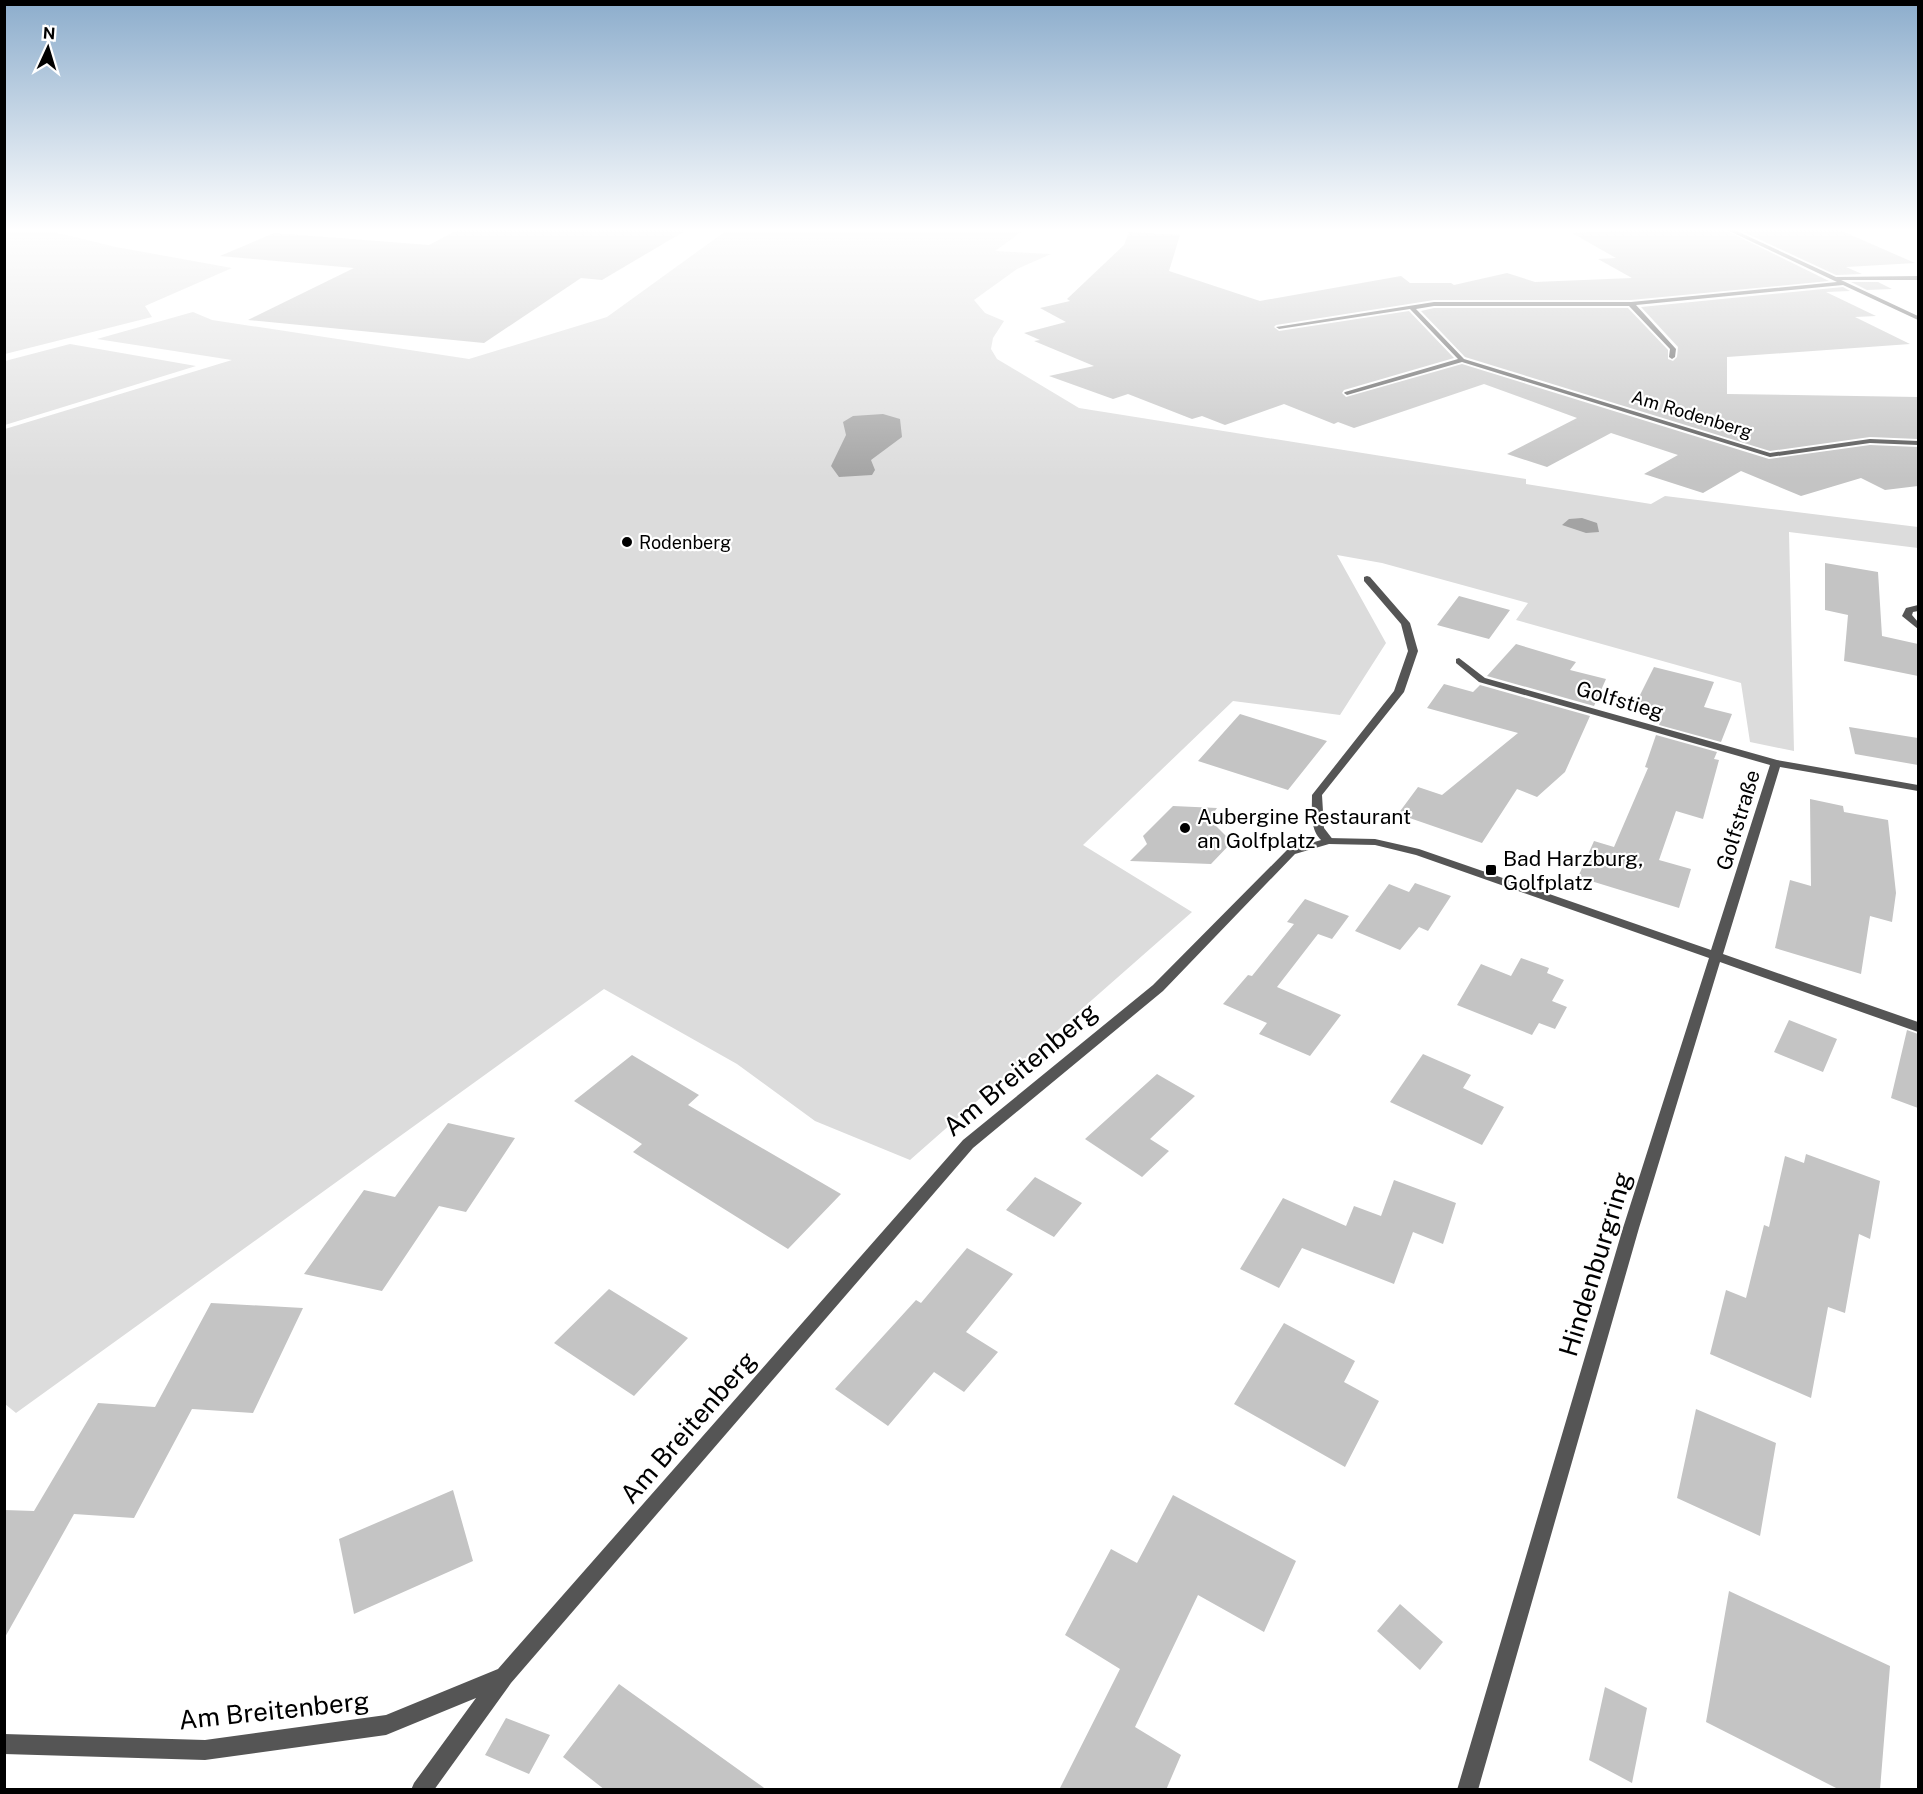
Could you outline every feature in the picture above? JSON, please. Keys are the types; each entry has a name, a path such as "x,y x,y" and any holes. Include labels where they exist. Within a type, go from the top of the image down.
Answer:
{"street":[{"path":"1279,327 1380,312"},
{"name":"Am Rodenberg","path":"1416,312 1462,360 1770,455 1870,441 1918,443"},
{"path":"1638,312 1673,349 1672,357"},
{"path":"1347,393 1462,360"},
{"path":"1328,841 1318,828 1317,795 1399,692 1413,651 1405,623 1367,579"},
{"path":"1918,608 1909,610 1907,616 1918,626"},
{"name":"Golfstieg","path":"1459,661 1482,680 1776,762"},
{"name":"Golfstraße","path":"1716,958 1776,762 1918,788"},
{"name":"Am Breitenberg","path":"421,1790 505,1676 968,1144 1158,988 1291,852 1328,841 1375,842 1419,852 1716,958"},
{"path":"1716,958 1918,1027"},
{"name":"Hindenburgring","path":"1467,1790 1631,1228 1716,958"},
{"name":"Am Breitenberg","path":"4,1744 193,1750 227,1747 386,1725 505,1676"}],"shaded area":[{"path":"5,312 149,312 152,317 5,354"},
{"path":"193,312 212,320 469,359 607,317 614,312 984,312 1004,321 993,338 991,349 997,359 1079,408 1526,479 1526,484 1651,504 1665,496 1918,527 1918,548 1789,532 1794,751 1750,742 1741,683 1516,620 1528,603 1382,563 1337,555 1386,643 1340,715 1233,701 1083,845 1192,912 910,1160 815,1121 737,1064 604,989 16,1413 5,1404 5,429 232,360 97,339"},
{"path":"70,344 196,366 5,425 5,361"},
{"path":"883,414 900,419 902,437 871,460 875,470 872,475 839,477 831,466 846,435 843,422 853,416"},
{"path":"1582,518 1597,523 1599,532 1586,533 1562,525 1569,519"}],"building":[{"path":"265,312 531,312 484,343 248,320"},
{"path":"1047,312 1360,312 1276,325 1274,327 1279,331 1410,312 1454,358 1344,390 1342,393 1346,397 1462,364 1769,459 1870,445 1918,447 1918,486 1885,490 1861,478 1801,496 1741,471 1703,493 1644,474 1678,455 1611,433 1547,467 1507,454 1577,418 1484,384 1354,428 1338,422 1334,424 1284,404 1225,425 1202,416 1192,419 1128,394 1113,399 1049,376 1094,366 1034,341 1040,340 1024,333 1066,322"},
{"path":"1422,312 1632,312 1668,350 1668,359 1673,361 1677,357 1678,347 1645,312 1867,312 1876,316 1855,317 1910,344 1727,357 1727,394 1918,397 1918,439 1870,437 1770,451 1465,357"},
{"path":"1825,563 1878,572 1882,636 1918,644 1918,676 1844,661 1848,615 1825,610"},
{"path":"1459,596 1510,610 1489,639 1437,625"},
{"path":"1516,644 1576,662 1570,670 1606,679 1594,706 1487,676"},
{"path":"1654,667 1714,682 1704,707 1732,714 1721,742 1659,725 1664,710 1636,703"},
{"path":"1444,684 1473,692 1480,685 1590,716 1565,772 1537,797 1517,789 1482,843 1398,814 1418,787 1442,795 1518,733 1427,708"},
{"path":"1240,714 1327,741 1288,790 1198,761"},
{"path":"1849,727 1918,738 1918,765 1855,754"},
{"path":"1656,735 1717,752 1714,759 1719,760 1703,819 1676,811 1659,860 1691,869 1679,908 1578,877 1594,841 1614,847 1648,768 1645,767"},
{"path":"1810,799 1843,806 1844,812 1888,820 1896,893 1892,922 1870,916 1861,974 1775,948 1790,880 1811,886"},
{"name":"Aubergine Restaurant an Golfplatz","path":"1173,806 1217,808 1209,819 1232,842 1211,864 1130,861 1147,844 1143,836"},
{"path":"1415,883 1451,896 1428,931 1419,927 1400,950 1355,931 1389,884 1409,892"},
{"path":"1305,899 1349,916 1332,939 1318,934 1277,987 1341,1015 1310,1056 1259,1034 1267,1023 1223,1004 1248,975 1252,976 1294,924 1287,922"},
{"path":"1521,958 1549,968 1547,973 1564,980 1552,1001 1567,1007 1555,1029 1539,1023 1532,1035 1457,1005 1481,964 1511,976"},
{"path":"1789,1020 1837,1039 1823,1072 1774,1052"},
{"path":"1907,1030 1918,1034 1918,1108 1891,1098"},
{"path":"1423,1054 1471,1075 1463,1088 1504,1107 1482,1145 1390,1102"},
{"path":"632,1055 699,1095 688,1105 841,1194 788,1249 633,1152 642,1144 574,1101"},
{"path":"1157,1074 1195,1096 1150,1139 1169,1151 1142,1177 1085,1139"},
{"path":"448,1123 515,1138 466,1212 439,1206 382,1291 304,1274 364,1190 395,1197"},
{"path":"1806,1154 1880,1181 1870,1239 1859,1234 1845,1313 1828,1307 1811,1398 1710,1354 1726,1290 1746,1298 1764,1225 1769,1227 1785,1156 1804,1163"},
{"path":"1035,1177 1082,1203 1054,1237 1006,1210"},
{"path":"1394,1180 1456,1203 1443,1244 1413,1232 1394,1284 1302,1248 1279,1288 1240,1269 1283,1198 1346,1226 1354,1206 1381,1216"},
{"path":"967,1248 1013,1274 966,1332 998,1352 964,1392 934,1372 888,1426 835,1389 916,1300 921,1303"},
{"path":"609,1289 688,1338 634,1396 554,1343"},
{"path":"211,1303 303,1308 253,1413 192,1409 134,1518 74,1514 4,1639 4,1510 34,1511 98,1403 155,1407"},
{"path":"1284,1323 1355,1361 1344,1382 1379,1401 1345,1467 1234,1404"},
{"path":"1696,1409 1776,1443 1760,1536 1677,1498"},
{"path":"453,1490 473,1561 354,1614 339,1539"},
{"path":"1173,1495 1296,1561 1264,1632 1198,1595 1135,1727 1181,1755 1166,1790 1059,1790 1120,1669 1065,1635 1111,1549 1137,1563"},
{"path":"1729,1591 1890,1666 1880,1790 1840,1790 1706,1722"},
{"path":"1400,1604 1443,1642 1420,1670 1377,1631"},
{"path":"619,1684 767,1790 605,1790 563,1757"},
{"path":"1605,1687 1647,1708 1632,1783 1589,1760"},
{"path":"506,1718 550,1735 529,1774 485,1755"}],"place":[{"name":"Rodenberg","path":"627,542"},
{"name":"Aubergine Restaurant an Golfplatz","path":"1185,828"},
{"name":"Bad Harzburg, Golfplatz","path":"1491,870"}]}
